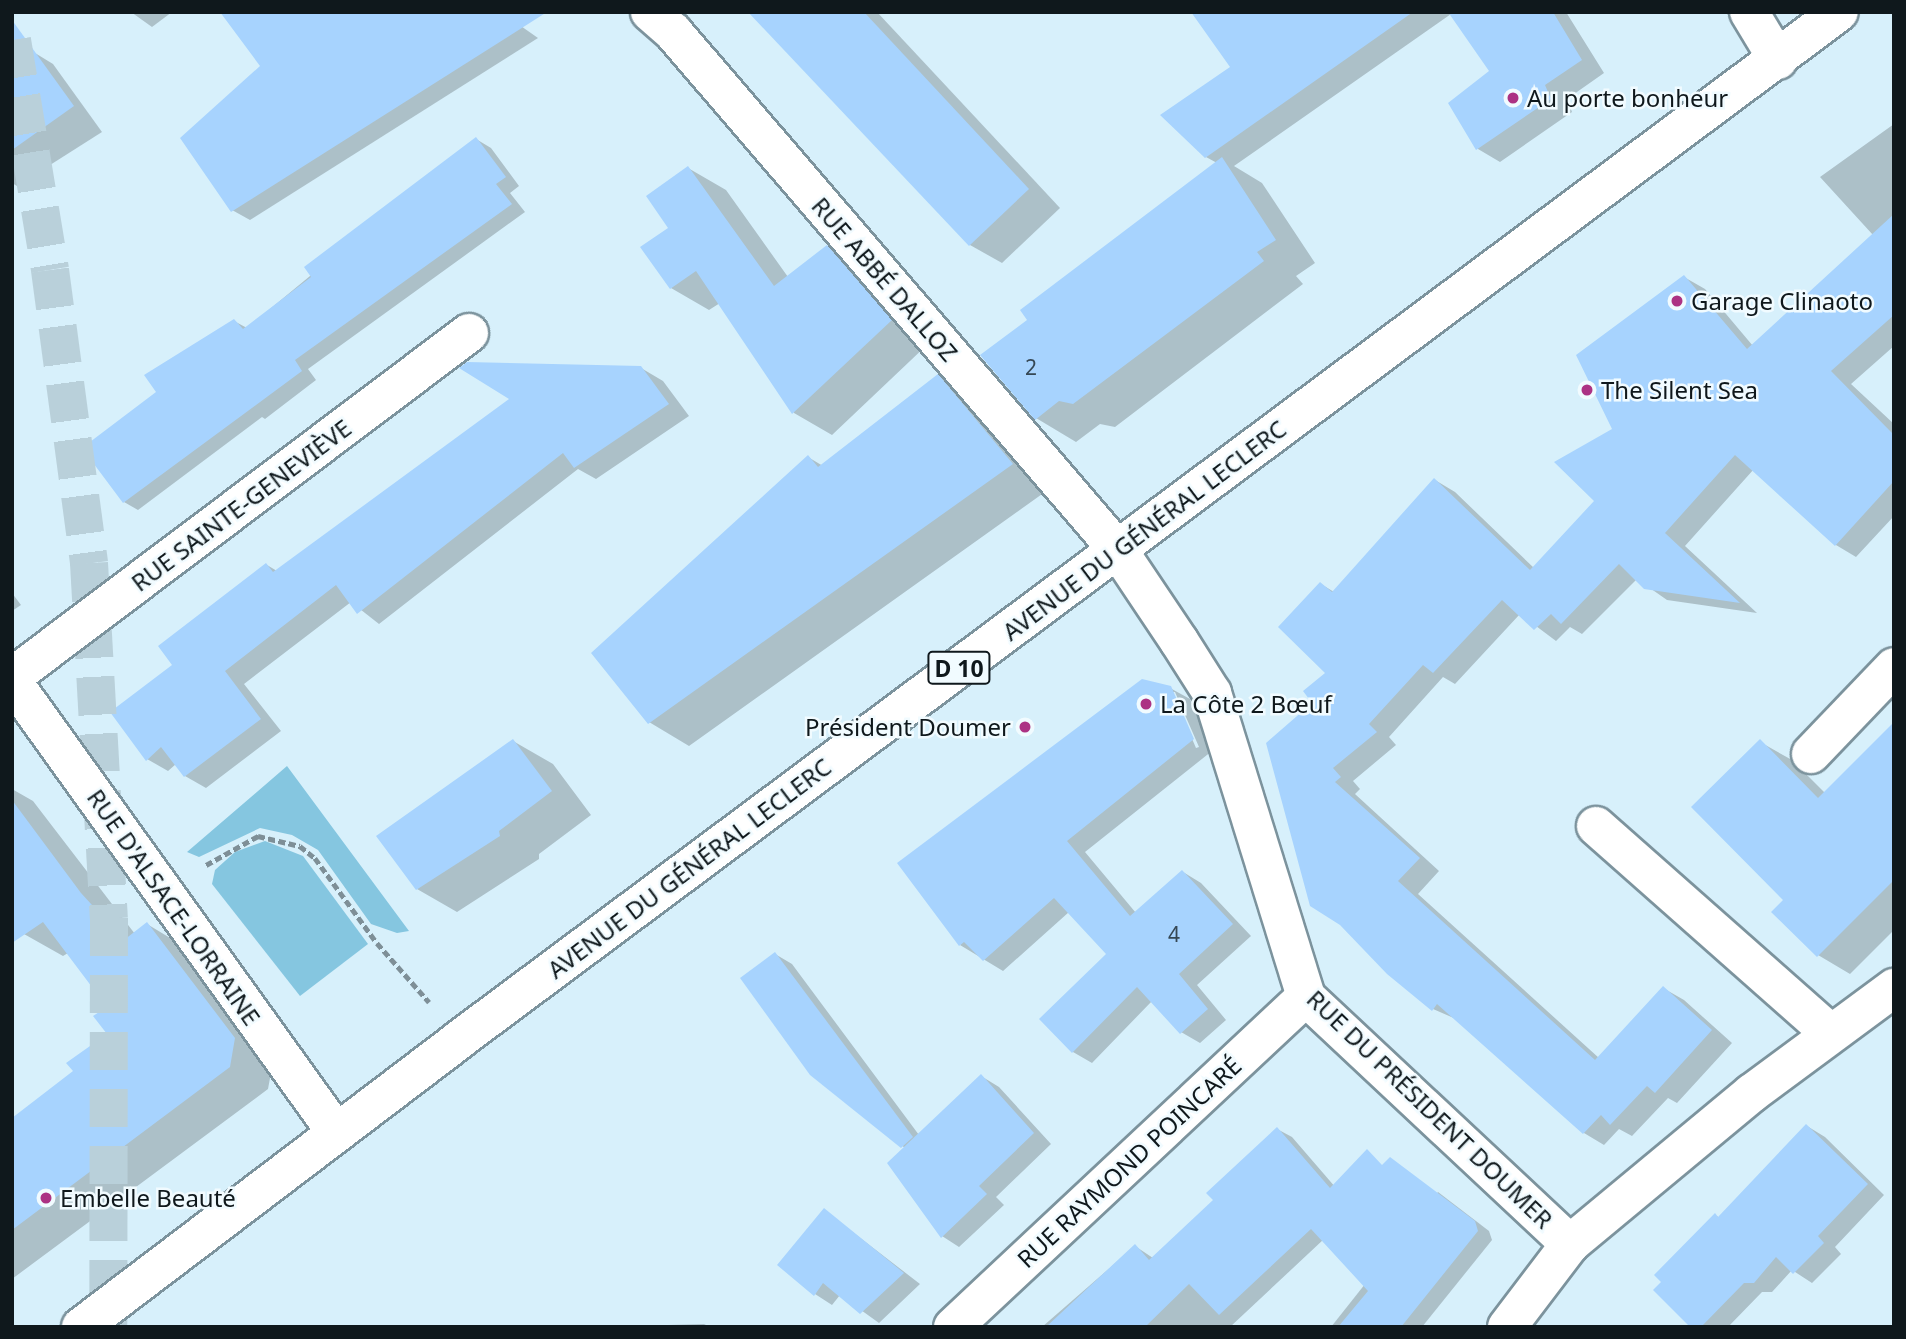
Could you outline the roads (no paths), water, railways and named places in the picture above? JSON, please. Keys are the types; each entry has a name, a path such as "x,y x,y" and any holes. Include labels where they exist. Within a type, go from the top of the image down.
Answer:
{"street":[{"name":"RUE ABBÉ DALLOZ","path":"650,12 673,32 1118,550"},
{"path":"1749,12 1778,60"},
{"name":"AVENUE DU GÉNÉRAL LECLERC","path":"80,1327 460,1039 1839,12"},
{"name":"RUE SAINTE-GENEVIÈVE","path":"12,679 469,333"},
{"name":"RUE DU PRÉSIDENT DOUMER","path":"1118,550 1212,693 1306,997 1570,1244"},
{"path":"1811,754 1894,667"},
{"name":"RUE D'ALSACE-LORRAINE","path":"12,679 336,1132"},
{"path":"1596,826 1830,1033"},
{"path":"1507,1327 1570,1244 1752,1093 1894,988"},
{"name":"RUE RAYMOND POINCARÉ","path":"953,1327 1306,997"}],"tunnel":[{"path":"12,40 50,270 89,563 109,918 108,1327"}],"place":[{"name":"Au porte bonheur","path":"1513,98"},
{"name":"Garage Clinaoto","path":"1677,301"},
{"name":"The Silent Sea","path":"1587,390"},
{"name":"La Côte 2 Bœuf","path":"1146,704"},
{"name":"Président Doumer","path":"1025,727"},
{"name":"Embelle Beauté","path":"46,1198"}]}
